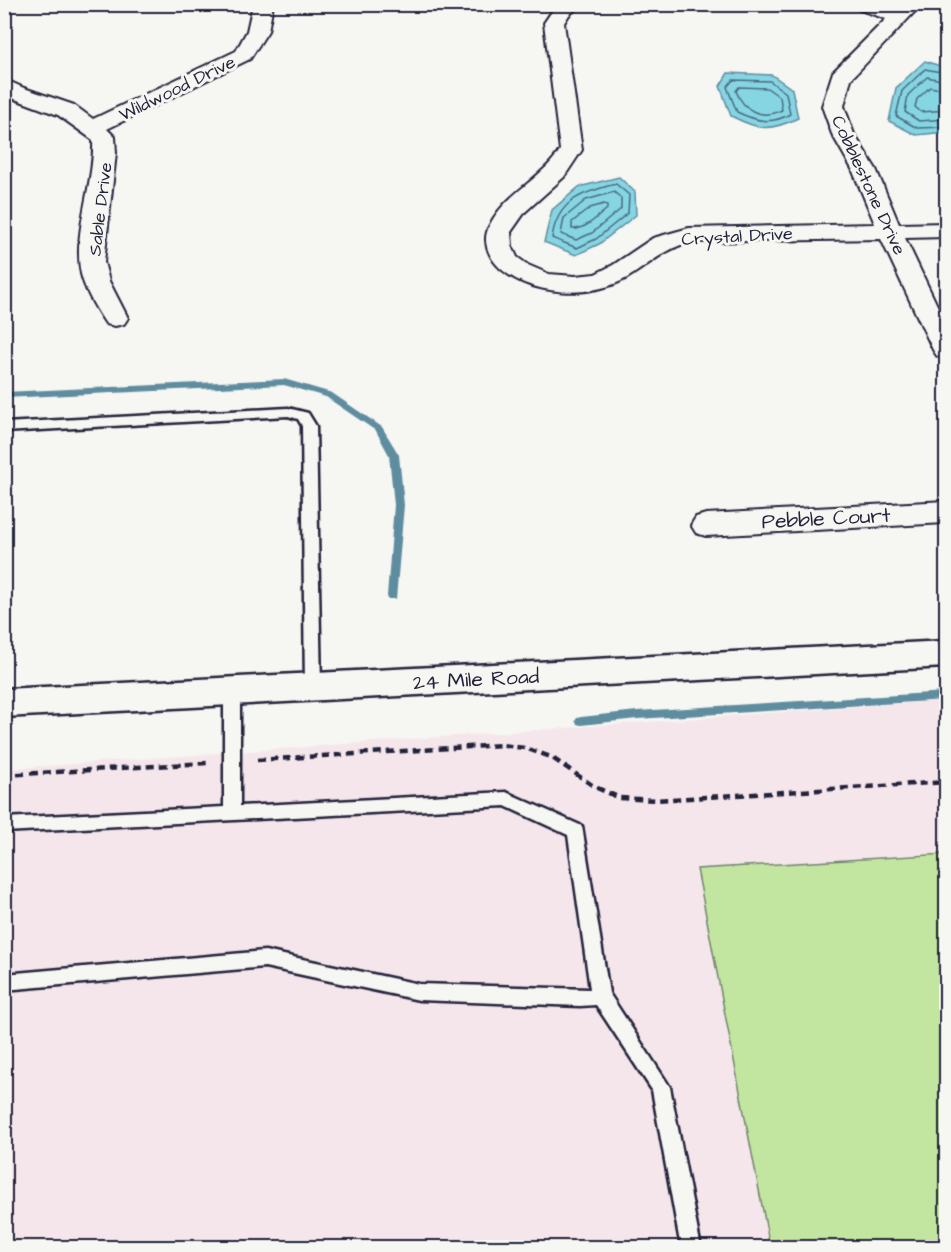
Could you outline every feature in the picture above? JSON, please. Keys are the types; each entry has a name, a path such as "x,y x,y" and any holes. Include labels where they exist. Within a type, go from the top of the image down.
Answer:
{"street":[{"name":"Wildwood Drive","path":"91,128 243,55 258,35 263,4"},
{"name":"Crystal Drive","path":"572,4 561,11 554,23 571,150 565,164 511,213 499,230 498,244 506,260 536,278 556,283 589,283 615,275 662,242 689,235 946,230"},
{"path":"862,4 907,11"},
{"name":"Cobblestone Drive","path":"907,11 841,77 833,106 843,134 864,169 890,232 946,350"},
{"name":"Sable Drive","path":"4,85 16,93 66,110 104,137 107,155 93,248 94,274 115,318"},
{"name":"Pebble Court","path":"706,525 946,512"},
{"name":"24 Mile Road","path":"4,703 946,654"}],"lane":[{"path":"4,428 288,412 303,416 309,426 313,688"},
{"path":"232,692 232,813"},
{"path":"4,825 506,799 576,831 600,996 661,1087 691,1248"},
{"path":"4,982 265,959 419,992 580,998 600,996"}],"path":[{"path":"4,775 513,747 525,748 551,757 595,787 620,798 657,800 946,782"}],"shaded area":[{"path":"946,700 946,1247 5,1248 5,769"}],"green space":[{"path":"946,854 946,1247 770,1247 697,869"}],"water":[{"path":"925,61 946,68 946,132 916,135 889,121 896,88"},
{"path":"728,73 772,75 792,89 798,118 779,126 764,128 731,116 720,86"},
{"path":"619,177 635,192 636,215 599,244 576,255 544,242 552,210 579,187"}],"waterway":[{"path":"4,395 284,382 329,395 379,429 394,455 399,505 392,596"},
{"path":"581,721 637,715 946,696"}]}
